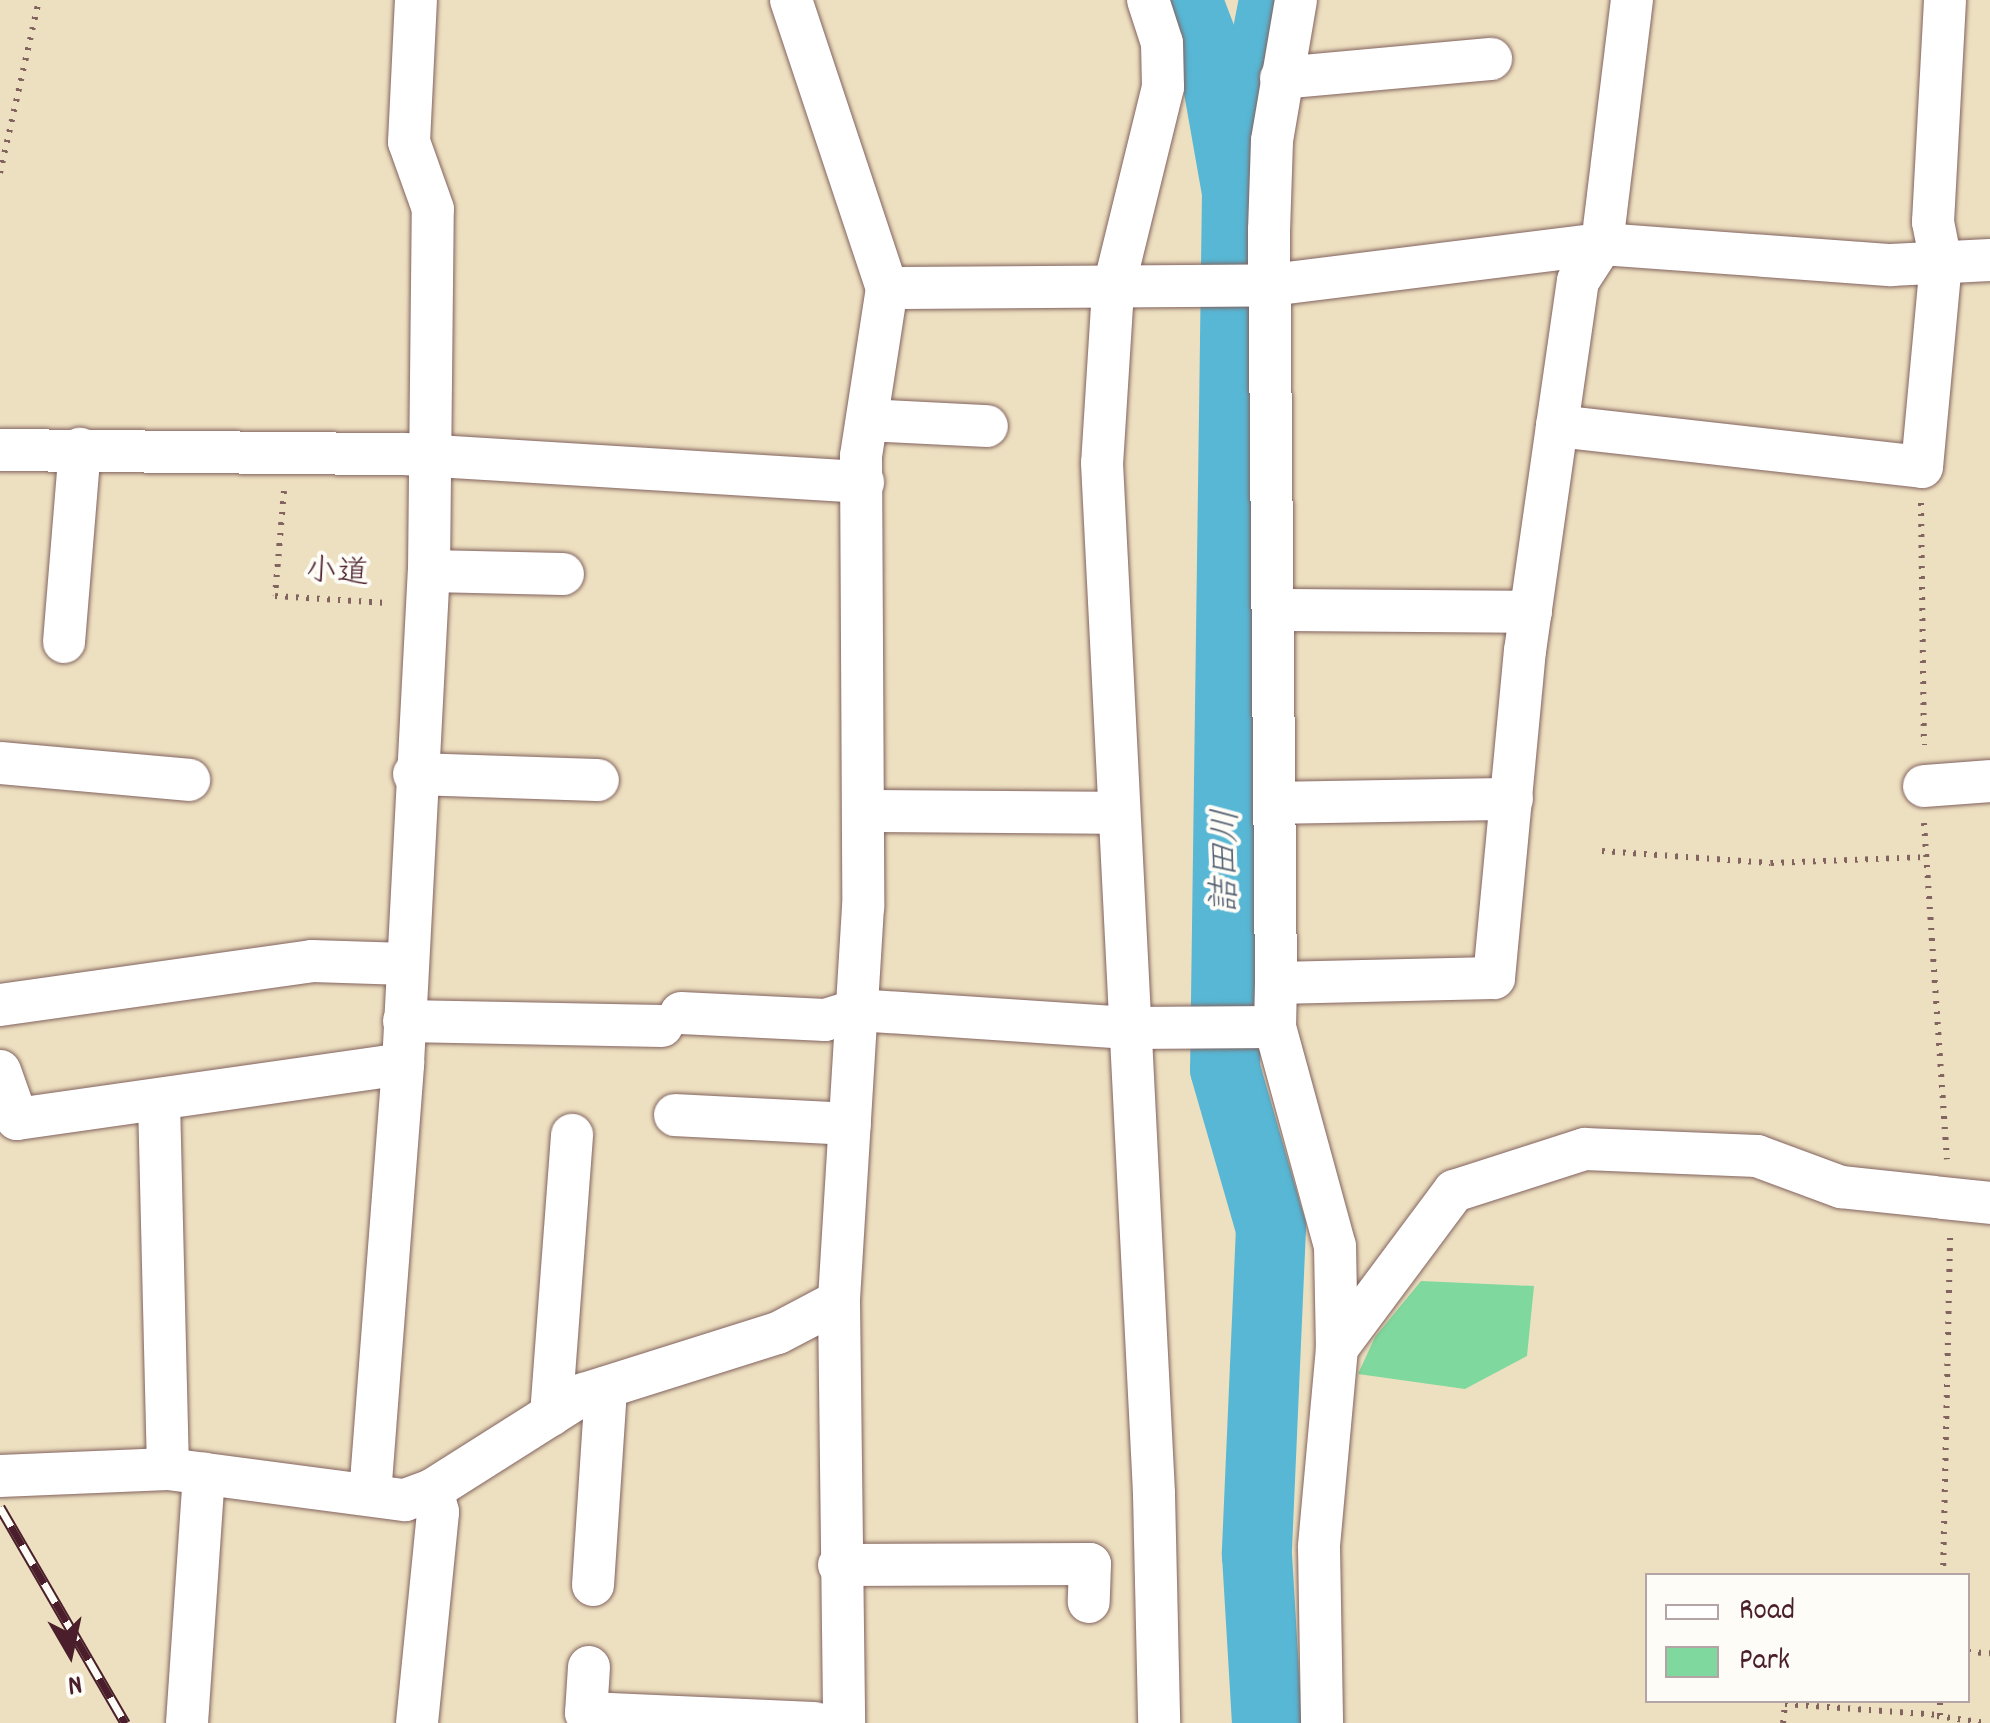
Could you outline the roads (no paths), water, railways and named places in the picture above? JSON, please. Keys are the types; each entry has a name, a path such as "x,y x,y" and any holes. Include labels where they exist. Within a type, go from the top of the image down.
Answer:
{"street":[{"path":"370,1495 402,1064 414,774 412,578 430,455 434,209 409,142 416,0"},
{"path":"1148,0 1162,44 1163,87 1113,290 1102,463 1159,1723"},
{"path":"1296,0 1272,141 1265,285 1274,610 1275,1027 1335,1246 1338,1348 1319,1547 1322,1723"},
{"path":"1276,983 1494,978 1531,612 1557,426 1578,281 1602,244 1632,0"},
{"path":"1557,426 1922,466 1941,262 1933,222 1945,0"},
{"path":"796,1 887,288 867,420 863,482 864,811 857,1010 839,1302 839,1564 844,1723"},
{"path":"1282,78 1491,60"},
{"path":"887,288 1113,290 1265,285 1602,244 1891,265 1990,260"},
{"path":"867,420 986,426"},
{"path":"64,642 80,449"},
{"path":"0,450 288,450 430,455 863,482"},
{"path":"412,578 563,574"},
{"path":"1274,610 1531,612"},
{"path":"0,763 188,780"},
{"path":"414,774 598,780"},
{"path":"1924,786 1990,781"},
{"path":"1275,804 1512,799"},
{"path":"864,811 1118,813"},
{"path":"0,1004 312,961 406,964"},
{"path":"404,1020 825,1020 857,1010 1128,1028 1196,1024 1275,1027"},
{"path":"0,1071 17,1119 402,1064"},
{"path":"159,1101 186,1472 187,1723"},
{"path":"675,1115 850,1124"},
{"path":"551,1415 572,1135"},
{"path":"1338,1348 1454,1191 1585,1149 1757,1156 1841,1186 1970,1201"},
{"path":"0,1476 186,1472 405,1500 432,1490 551,1415 606,1387 778,1333 839,1302"},
{"path":"593,1585 606,1387"},
{"path":"417,1723 438,1512 432,1490"},
{"path":"839,1564 1090,1564 1089,1602"},
{"path":"589,1667 586,1713 816,1723"}],"waterway":[{"name":"詰田川","path":"1187,0 1217,79 1237,193 1225,1069 1271,1228 1257,1555 1267,1723"},
{"path":"1244,155 1274,0"}],"railway":[{"path":"0,1507 125,1723"}]}
